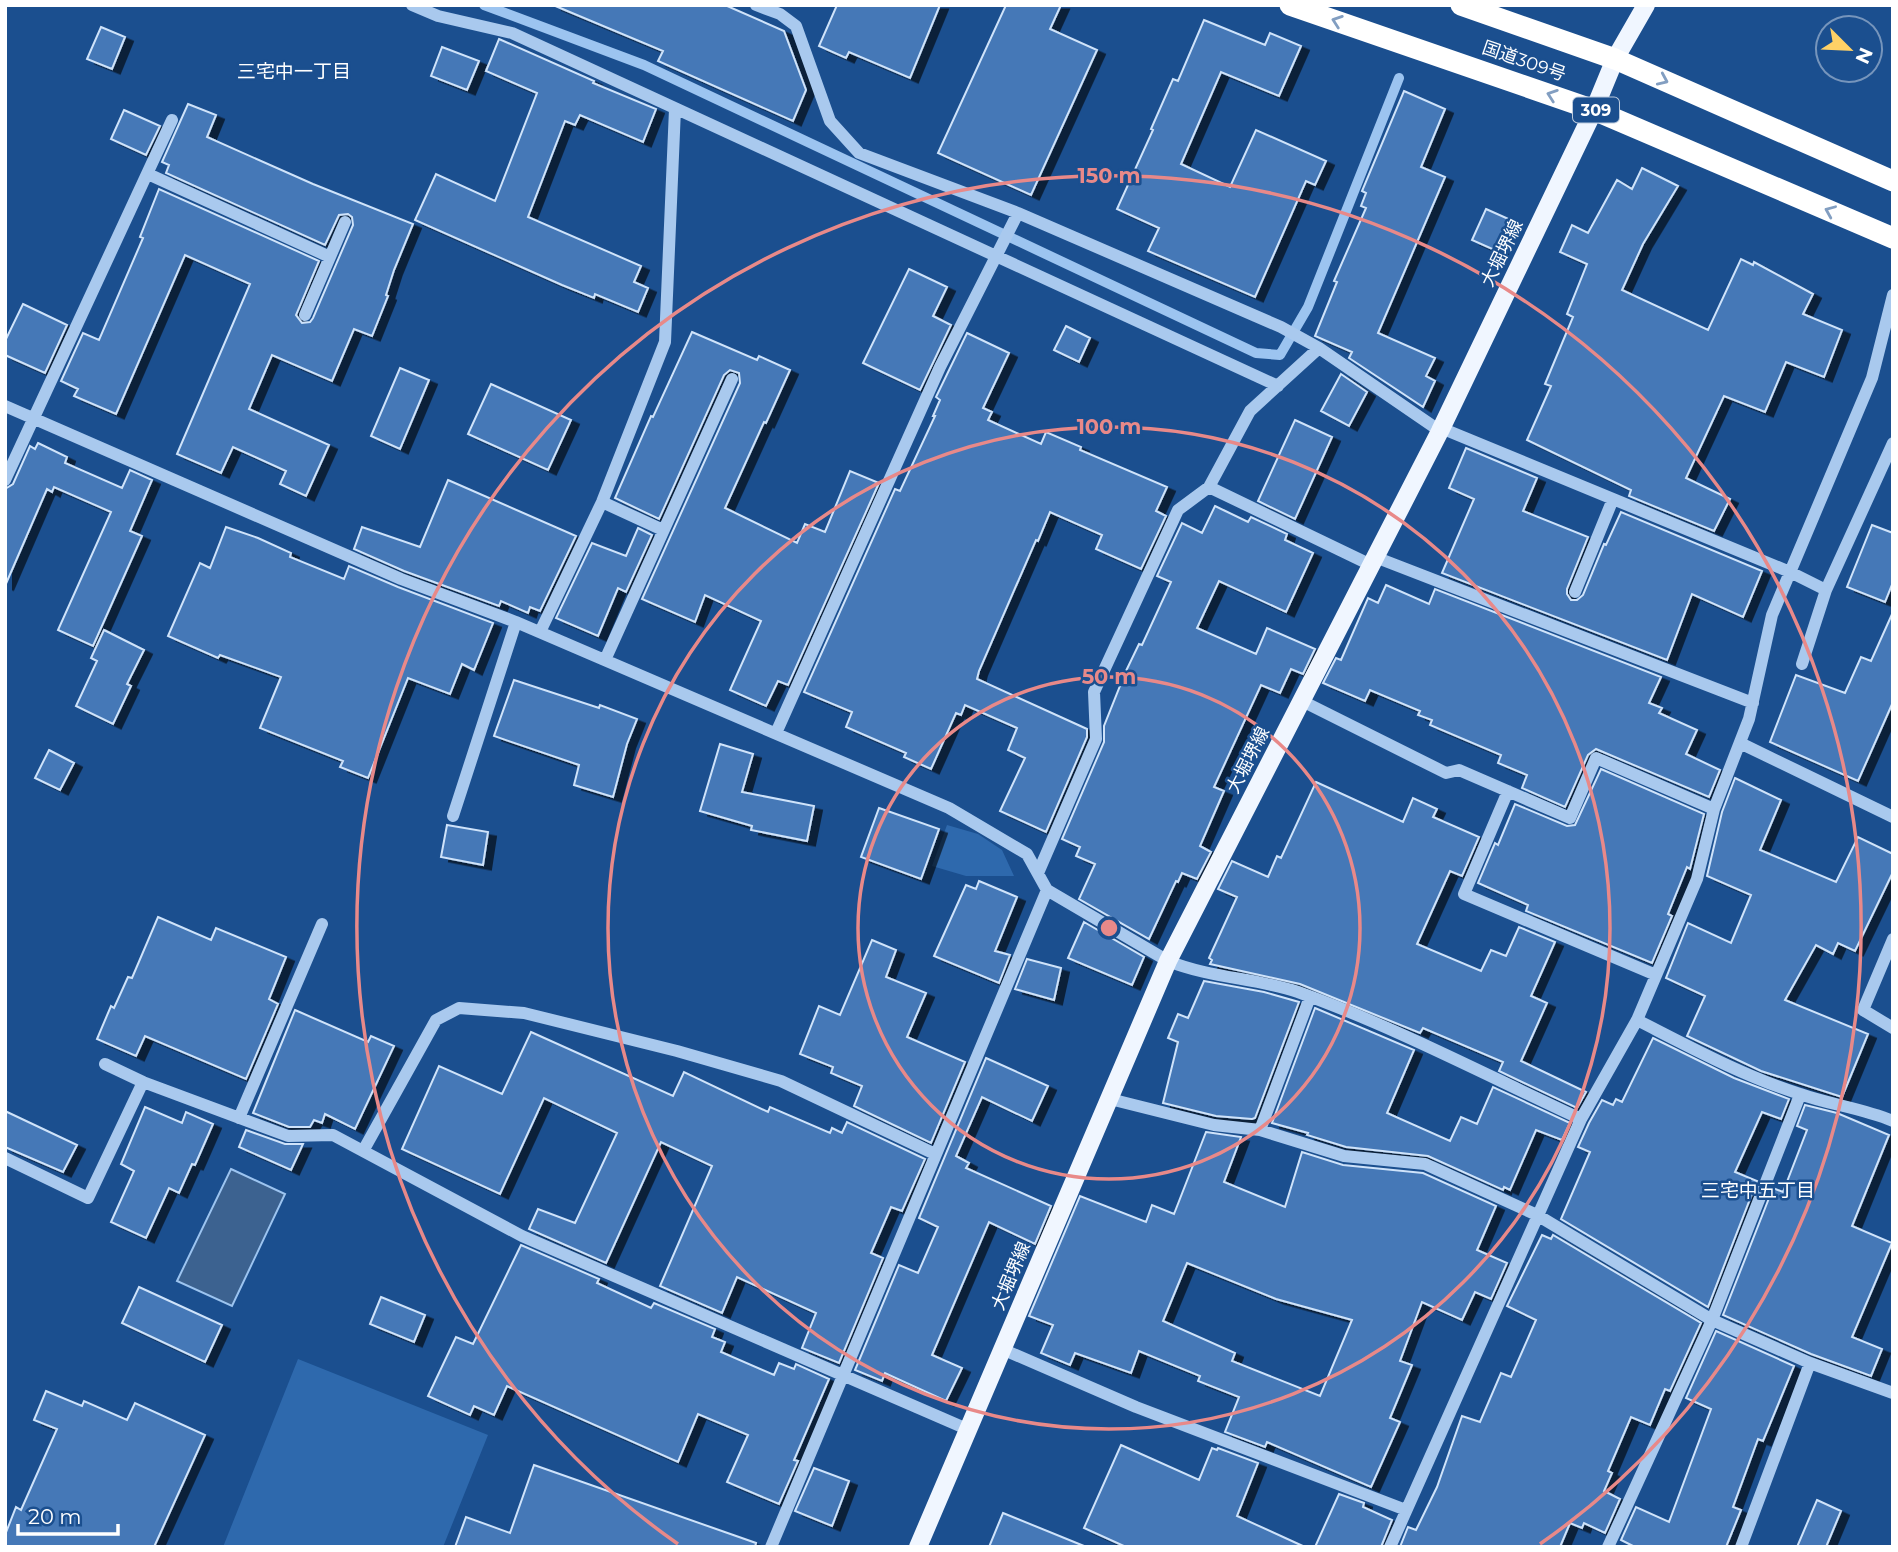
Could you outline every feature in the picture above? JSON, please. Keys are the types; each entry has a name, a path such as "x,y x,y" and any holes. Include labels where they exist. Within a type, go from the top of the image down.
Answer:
{"highway":[{"name":"国道309号","path":"1290,5 1594,110 1893,238"},
{"name":"国道309号","path":"1461,5 1615,59 1893,181"}],"main road":[{"name":"大堀堺線","path":"918,1547 1168,961 1441,429 1594,110 1615,59 1646,5"}],"street":[{"path":"412,5 438,16 512,33 1278,386"},
{"path":"756,5 780,15 796,26 830,121 859,153 1017,214 1281,327 1316,346 1441,429 1790,572 1826,590"},
{"path":"540,632 602,502 665,342 675,109"},
{"path":"5,480 172,120"},
{"path":"148,174 330,257"},
{"path":"776,733 940,367 1017,214"},
{"path":"305,315 345,222"},
{"path":"1390,1547 1581,1119 1637,1020 1697,878 1714,809 1753,703 1772,615 1872,378 1893,295"},
{"path":"1038,873 1097,738 1094,692 1178,510 1209,487 1250,411 1316,346"},
{"path":"605,660 732,379"},
{"path":"5,406 401,579 540,632 949,808 1027,854 1047,890 1168,961 1188,969 1293,991 1338,1007 1581,1119"},
{"path":"1802,664 1826,590 1893,443"},
{"path":"1209,487 1373,561 1753,703"},
{"path":"1575,593 1613,499"},
{"path":"602,502 663,530"},
{"path":"453,816 516,622"},
{"path":"1302,701 1447,773 1459,770 1570,818 1596,758 1714,809"},
{"path":"1740,743 1893,817"},
{"path":"1508,791 1464,894 1656,975"},
{"path":"771,1547 1047,890"},
{"path":"239,1118 322,924"},
{"path":"1893,939 1863,1010 1893,1028"},
{"path":"1260,1130 1310,997"},
{"path":"363,1150 436,1020 459,1009 524,1013 677,1051 781,1081 935,1154"},
{"path":"1637,1020 1733,1068 1800,1095 1868,1111 1893,1121"},
{"path":"105,1064 143,1082 288,1136 333,1135 522,1236 967,1429"},
{"path":"5,1158 88,1198 143,1082"},
{"path":"1608,1547 1712,1320 1800,1095"},
{"path":"1110,1099 1214,1125 1260,1130 1344,1156 1425,1164 1537,1215 1712,1320 1810,1363 1893,1393"},
{"path":"1002,1349 1136,1407 1406,1510"},
{"path":"1741,1547 1810,1363"}],"shaded area":[{"path":"947,825 978,834 1002,850 1014,876 966,876 932,866"},
{"path":"231,1169 285,1194 232,1306 177,1281"},
{"path":"298,1359 488,1435 443,1547 223,1547"}],"building":[{"path":"553,5 725,5 784,31 806,90 793,121 658,61 663,51"},
{"path":"837,5 940,5 910,78 849,52 846,58 819,46"},
{"path":"1006,5 1061,5 1050,29 1097,50 1031,195 938,153"},
{"path":"1204,20 1265,45 1270,33 1301,46 1279,96 1221,72 1181,164 1230,187 1256,130 1326,161 1315,185 1306,181 1255,297 1148,251 1159,228 1117,209 1173,79 1178,81"},
{"path":"101,27 125,37 112,69 87,59"},
{"path":"499,39 656,109 643,142 580,115 575,125 565,121 528,217 641,266 634,282 648,288 638,312 595,294 594,298 562,285 415,220 436,174 495,201 537,93 486,71"},
{"path":"442,47 479,61 467,90 431,76"},
{"path":"1404,91 1445,109 1421,167 1445,177 1378,333 1435,358 1426,376 1435,381 1423,407 1349,358 1352,352 1315,336 1337,282 1334,281 1366,208 1361,206 1366,193 1362,191"},
{"path":"188,104 216,115 207,137 413,224 372,336 354,329 332,381 272,355 249,409 329,445 306,496 280,484 286,471 233,447 221,473 177,454 250,284 185,255 116,414 74,396 78,389 61,381 83,333 99,340 143,238 140,237 159,189 319,261 296,315 302,323 310,322 313,318 353,225 352,217 348,214 339,215 325,245 166,173 169,165 162,162"},
{"path":"124,110 160,126 146,155 111,139"},
{"path":"1642,168 1678,186 1643,244 1622,290 1708,330 1741,259 1753,265 1754,262 1813,294 1803,314 1842,330 1824,377 1786,362 1765,412 1724,396 1686,478 1730,499 1714,531 1629,496 1631,490 1527,440 1551,386 1545,384 1573,317 1567,314 1587,264 1560,252 1572,225 1588,233 1617,180 1632,189"},
{"path":"1486,209 1513,221 1499,252 1472,240"},
{"path":"909,269 947,287 933,316 951,325 920,390 863,363"},
{"path":"23,304 67,325 45,373 5,355 5,341"},
{"path":"1066,326 1090,338 1079,362 1054,350"},
{"path":"692,332 757,360 759,356 790,370 725,508 797,543 805,524 825,532 850,471 879,483 788,685 778,681 766,706 730,690 761,621 705,595 695,622 642,599 740,383 739,373 730,370 724,375 659,519 615,498"},
{"path":"967,333 1009,353 983,408 992,412 988,420 1041,444 1046,432 1081,447 1080,450 1167,487 1156,511 1166,516 1141,569 1096,549 1102,535 1050,512 979,671 977,679 1087,729 1087,737 1046,832 1000,811 1025,758 1008,750 1017,728 965,705 961,715 956,713 931,769 904,757 906,753 846,727 852,712 804,692 895,489 900,491 935,416 940,400 936,397"},
{"path":"400,368 429,380 400,449 371,436"},
{"path":"1341,374 1367,392 1349,426 1321,411"},
{"path":"491,384 571,420 548,470 468,434"},
{"path":"1295,420 1332,437 1295,519 1258,501"},
{"path":"38,443 67,457 65,463 122,488 130,470 152,480 130,531 142,536 93,646 58,630 111,512 54,487 52,492 47,489 5,586 5,489 13,484 30,446 35,449"},
{"path":"1466,448 1537,478 1523,511 1588,537 1567,589 1571,600 1577,600 1583,595 1604,544 1606,545 1621,512 1762,571 1743,617 1692,594 1667,660 1442,573 1474,499 1449,488"},
{"path":"448,480 576,536 540,611 530,607 528,613 501,601 499,606 404,571 354,549 362,527 420,547"},
{"path":"1215,506 1248,522 1251,517 1287,534 1285,540 1313,553 1286,612 1219,581 1197,628 1256,654 1267,628 1315,649 1303,674 1291,669 1280,693 1261,685 1214,787 1224,791 1200,846 1211,852 1197,879 1182,873 1178,882 1176,881 1149,939 1079,899 1095,864 1076,856 1080,847 1062,839 1104,742 1104,726 1126,671 1139,644 1142,645 1171,582 1157,576 1182,523 1202,533"},
{"path":"1872,525 1893,533 1893,582 1885,602 1847,587"},
{"path":"226,527 258,538 291,553 290,557 344,579 349,566 493,623 474,670 462,664 450,694 408,678 368,778 340,767 343,761 260,728 281,677 220,655 218,658 168,636 200,563 210,568"},
{"path":"638,528 652,535 626,592 618,588 598,636 556,618 592,543 626,556"},
{"path":"1386,585 1429,604 1435,589 1661,677 1649,703 1662,708 1659,713 1697,730 1686,754 1720,770 1709,797 1596,749 1588,755 1565,807 1522,788 1527,775 1498,763 1501,755 1430,725 1432,720 1418,715 1420,711 1370,690 1365,701 1323,683 1336,658 1341,660 1368,598 1378,603"},
{"path":"1893,612 1893,702 1858,781 1770,742 1796,675 1845,693 1861,657 1871,661"},
{"path":"104,630 144,650 127,684 131,686 113,724 76,706 97,661 91,658"},
{"path":"514,680 599,708 600,705 637,719 627,744 613,797 574,785 579,765 494,736"},
{"path":"720,744 753,754 742,792 814,806 807,841 751,830 752,826 700,811"},
{"path":"49,750 74,763 60,790 35,778"},
{"path":"1601,769 1704,814 1690,869 1687,867 1668,914 1672,916 1652,963 1526,911 1528,905 1478,883 1515,804 1567,826 1575,825"},
{"path":"1735,778 1781,800 1760,850 1836,882 1858,837 1893,854 1893,872 1855,951 1838,943 1833,954 1816,945 1785,1000 1868,1034 1842,1097 1761,1071 1687,1036 1705,996 1666,978 1688,923 1731,943 1751,895 1707,876 1722,812"},
{"path":"1316,782 1403,822 1413,798 1437,809 1433,817 1479,837 1462,876 1450,871 1417,944 1481,971 1491,950 1506,956 1519,927 1555,942 1531,996 1547,1003 1521,1061 1586,1092 1577,1108 1499,1071 1503,1062 1423,1028 1420,1033 1300,984 1210,964 1212,960 1209,958 1237,897 1218,889 1232,861 1268,877 1277,856 1281,858"},
{"path":"879,808 939,829 921,879 861,857"},
{"path":"447,825 488,832 483,865 441,857"},
{"path":"979,881 1017,897 995,951 1010,955 999,983 934,956 966,885 976,889"},
{"path":"158,917 211,940 216,928 286,957 269,999 278,1004 246,1079 145,1036 136,1056 97,1039 111,1006 114,1008 128,977 132,978"},
{"path":"1084,922 1144,957 1132,985 1068,958"},
{"path":"872,940 896,950 886,977 926,993 907,1037 965,1062 931,1143 854,1106 862,1086 831,1073 833,1067 800,1054 819,1006 840,1015"},
{"path":"1027,959 1061,968 1054,1000 1015,989"},
{"path":"1204,981 1264,992 1299,1002 1255,1118 1216,1116 1163,1103 1178,1042 1168,1038 1178,1014 1188,1018"},
{"path":"1315,1008 1414,1050 1387,1113 1450,1141 1461,1117 1477,1124 1493,1087 1570,1123 1562,1140 1536,1130 1510,1190 1504,1187 1503,1190 1428,1156 1346,1147 1272,1123"},
{"path":"295,1010 368,1042 371,1036 394,1046 355,1129 325,1114 322,1123 314,1120 310,1127 289,1127 253,1113"},
{"path":"531,1032 673,1096 684,1072 768,1112 770,1107 830,1133 832,1128 842,1133 847,1122 925,1159 902,1211 891,1207 871,1253 883,1258 839,1363 802,1348 816,1313 737,1277 722,1313 660,1286 712,1166 661,1142 606,1263 529,1229 538,1209 575,1223 617,1133 544,1098 500,1194 402,1149 439,1066 502,1094"},
{"path":"1653,1038 1734,1078 1789,1099 1781,1119 1762,1112 1735,1172 1757,1181 1708,1307 1561,1219 1590,1152 1578,1147 1589,1123 1602,1100 1613,1105 1616,1099 1622,1102"},
{"path":"986,1058 1048,1086 1032,1121 982,1097 956,1156 969,1163 966,1168 1051,1206 1035,1244 989,1222 932,1355 962,1368 946,1401 885,1373 882,1381 855,1370 899,1265 918,1273 938,1227 919,1218"},
{"path":"1805,1105 1837,1113 1889,1135 1852,1226 1892,1243 1852,1337 1882,1349 1871,1376 1811,1354 1723,1315 1773,1188 1783,1192 1807,1130 1797,1126"},
{"path":"145,1107 182,1123 186,1112 213,1124 179,1193 169,1188 146,1238 111,1222 134,1171 121,1164"},
{"path":"5,1111 77,1145 63,1172 5,1147"},
{"path":"246,1130 285,1144 303,1144 291,1170 239,1147"},
{"path":"1206,1132 1241,1137 1224,1182 1285,1207 1302,1152 1343,1165 1423,1173 1496,1206 1477,1250 1507,1263 1491,1299 1475,1292 1462,1320 1422,1302 1400,1361 1412,1365 1390,1418 1400,1422 1371,1487 1267,1442 1265,1447 1225,1432 1239,1397 1198,1381 1200,1376 1139,1351 1131,1373 1075,1353 1070,1365 1041,1353 1053,1325 1029,1316 1080,1196 1146,1222 1152,1205 1174,1214","holes":["1187,1263 1276,1299 1352,1320 1320,1396 1232,1361 1235,1353 1163,1321"]},
{"path":"1542,1235 1551,1239 1553,1235 1701,1323 1670,1391 1665,1389 1650,1425 1631,1417 1608,1471 1612,1473 1604,1491 1620,1499 1605,1533 1584,1523 1582,1528 1570,1523 1560,1547 1400,1547 1408,1527 1416,1530 1437,1487 1462,1416 1480,1422 1501,1373 1511,1377 1536,1320 1507,1306"},
{"path":"521,1245 599,1279 597,1283 651,1308 654,1303 715,1329 712,1337 725,1342 721,1352 774,1375 779,1363 794,1369 796,1364 829,1379 794,1460 798,1461 779,1504 727,1482 748,1435 698,1414 678,1462 507,1386 494,1415 474,1406 470,1415 428,1396 456,1337 473,1344"},
{"path":"139,1287 222,1325 205,1362 122,1323"},
{"path":"381,1297 425,1315 414,1342 370,1324"},
{"path":"1716,1331 1794,1366 1763,1441 1758,1439 1733,1507 1741,1510 1726,1547 1635,1547 1621,1540 1636,1507 1669,1522 1711,1409 1686,1398"},
{"path":"46,1391 82,1406 84,1401 127,1420 135,1403 205,1435 154,1547 5,1547 5,1535 16,1507 21,1510 57,1429 34,1420"},
{"path":"1121,1445 1199,1480 1212,1448 1258,1463 1237,1516 1305,1547 1126,1547 1084,1528"},
{"path":"534,1465 756,1543 755,1547 455,1547 466,1517 510,1533"},
{"path":"814,1468 849,1481 832,1526 795,1511"},
{"path":"1339,1494 1364,1503 1363,1507 1392,1520 1381,1547 1315,1547"},
{"path":"1817,1500 1841,1511 1826,1547 1797,1547"},
{"path":"1003,1513 1084,1546 1084,1547 989,1547"}],"waterway":[{"path":"484,5 644,65 1256,353 1280,355 1308,307 1399,78"}],"district":[{"name":"三宅中一丁目","path":"294,71"},
{"name":"三宅中五丁目","path":"1758,1190"}]}
